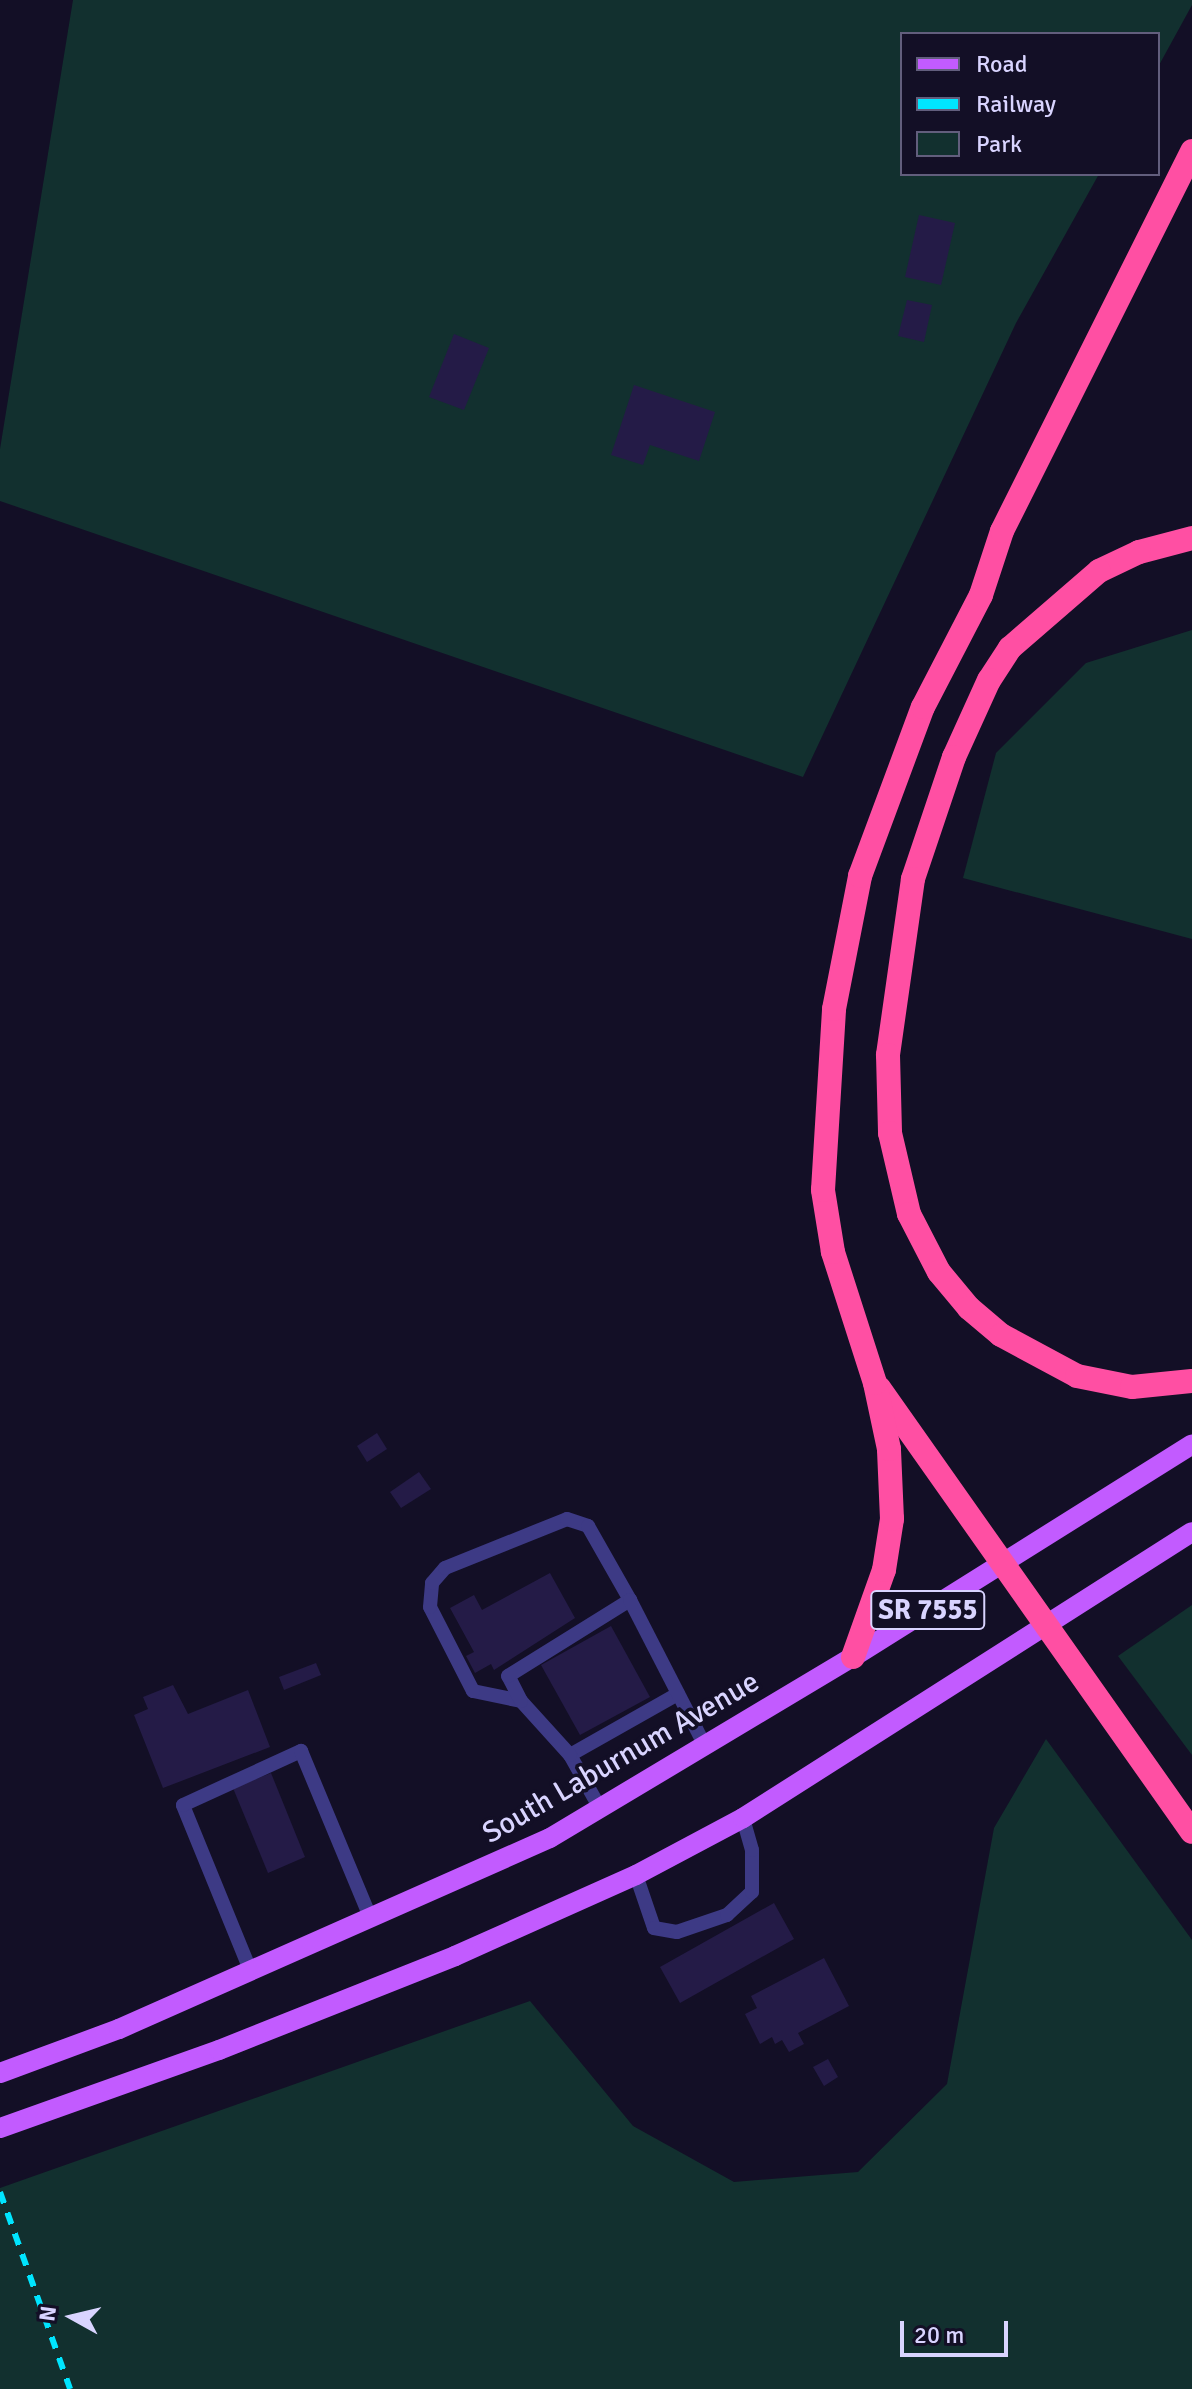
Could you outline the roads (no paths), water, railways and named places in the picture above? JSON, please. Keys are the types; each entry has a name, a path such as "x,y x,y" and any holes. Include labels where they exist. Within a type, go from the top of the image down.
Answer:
{"highway":[{"path":"853,1657 884,1570 892,1519 889,1449 875,1383 833,1252 823,1190 834,1009 860,876 923,707 981,595 1002,531 1192,151"},
{"path":"1192,538 1139,552 1099,571 1010,648 989,680 954,757 913,879 888,1055 890,1133 909,1214 939,1272 969,1308 1001,1335 1077,1376 1132,1387 1192,1381"},
{"path":"875,1383 1192,1832"}],"main road":[{"name":"South Laburnum Avenue","path":"0,2073 119,2029 514,1856 601,1810 706,1748 1192,1444"},
{"path":"0,2128 426,1968 636,1875 743,1818 1192,1532"}],"lane":[{"path":"521,1701 473,1691 430,1607 432,1583 445,1568 567,1519 588,1526 706,1748"},
{"path":"601,1810 570,1755 521,1701 508,1676 630,1600"},
{"path":"570,1755 678,1694"},
{"path":"251,1972 183,1805 301,1751 371,1919"},
{"path":"636,1875 654,1928 677,1932 727,1915 752,1892 752,1850 743,1818"}],"railway":[{"path":"0,2192 70,2389"}]}
